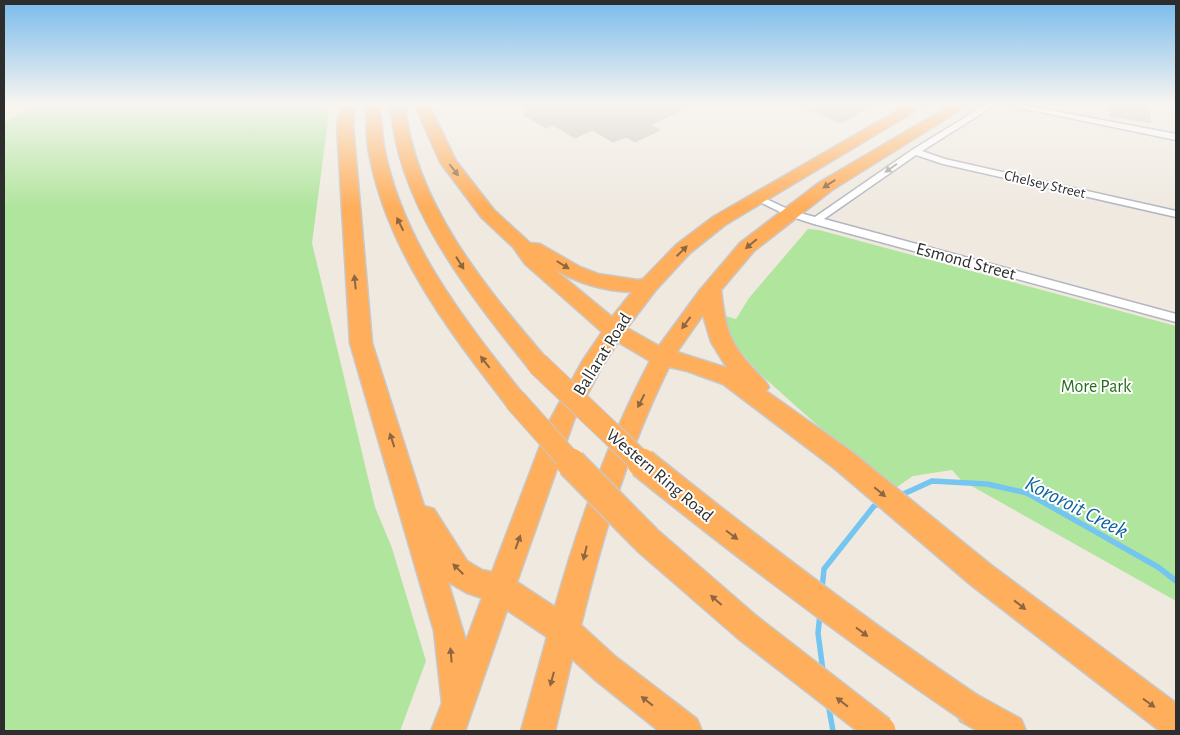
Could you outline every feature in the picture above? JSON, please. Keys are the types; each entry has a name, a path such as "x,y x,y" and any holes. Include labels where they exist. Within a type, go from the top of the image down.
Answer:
{"highway":[{"path":"346,139 354,267 362,343 407,486 449,631 453,718"},
{"path":"375,139 377,156 392,206 423,270 483,360 516,400 571,463 648,541 747,627 881,731"},
{"name":"Western Ring Road","path":"403,139 412,170 460,264 495,312 538,364 631,454 713,520 899,660 972,709 1009,731"},
{"path":"438,139 448,162 488,214 520,243 532,260 614,330 663,358 690,363 732,378 843,460 981,575 1176,723"},
{"name":"Ballarat Road","path":"453,718 562,420 591,366 614,330 648,286 683,249 719,221 859,139"},
{"path":"538,731 590,530 612,466 636,411 675,338 735,259 789,213 826,186 904,139"},
{"path":"520,243 592,279 621,286 648,286"},
{"path":"711,290 713,318 723,343 733,359 755,385 798,427"},
{"path":"407,486 440,546 457,570 477,583 501,588 565,631 605,668 685,731"}],"street":[{"path":"818,222 821,216 936,139"},
{"name":"Chelsey Street","path":"915,152 943,161 1176,214"},
{"name":"Esmond Street","path":"757,198 789,213 818,222 1176,318"}],"green space":[{"path":"4,139 326,139 312,243 375,507 392,548 426,661 400,731 4,731"},
{"name":"More Park","path":"808,229 819,230 1176,326 1176,601 961,480 952,470 913,476 891,491 760,374 728,337 725,327 725,316 736,319 749,298"}],"building":[{"path":"608,139 620,139 613,142"}],"waterway":[{"name":"Kororoit Creek","path":"899,496 932,481 987,484 1027,493 1158,567 1176,581"},
{"name":"Kororoit Creek","path":"822,589 824,569 874,506 883,503"},
{"name":"Kororoit Creek","path":"820,614 818,633 823,671"},
{"name":"Kororoit Creek","path":"828,703 833,731"}]}
